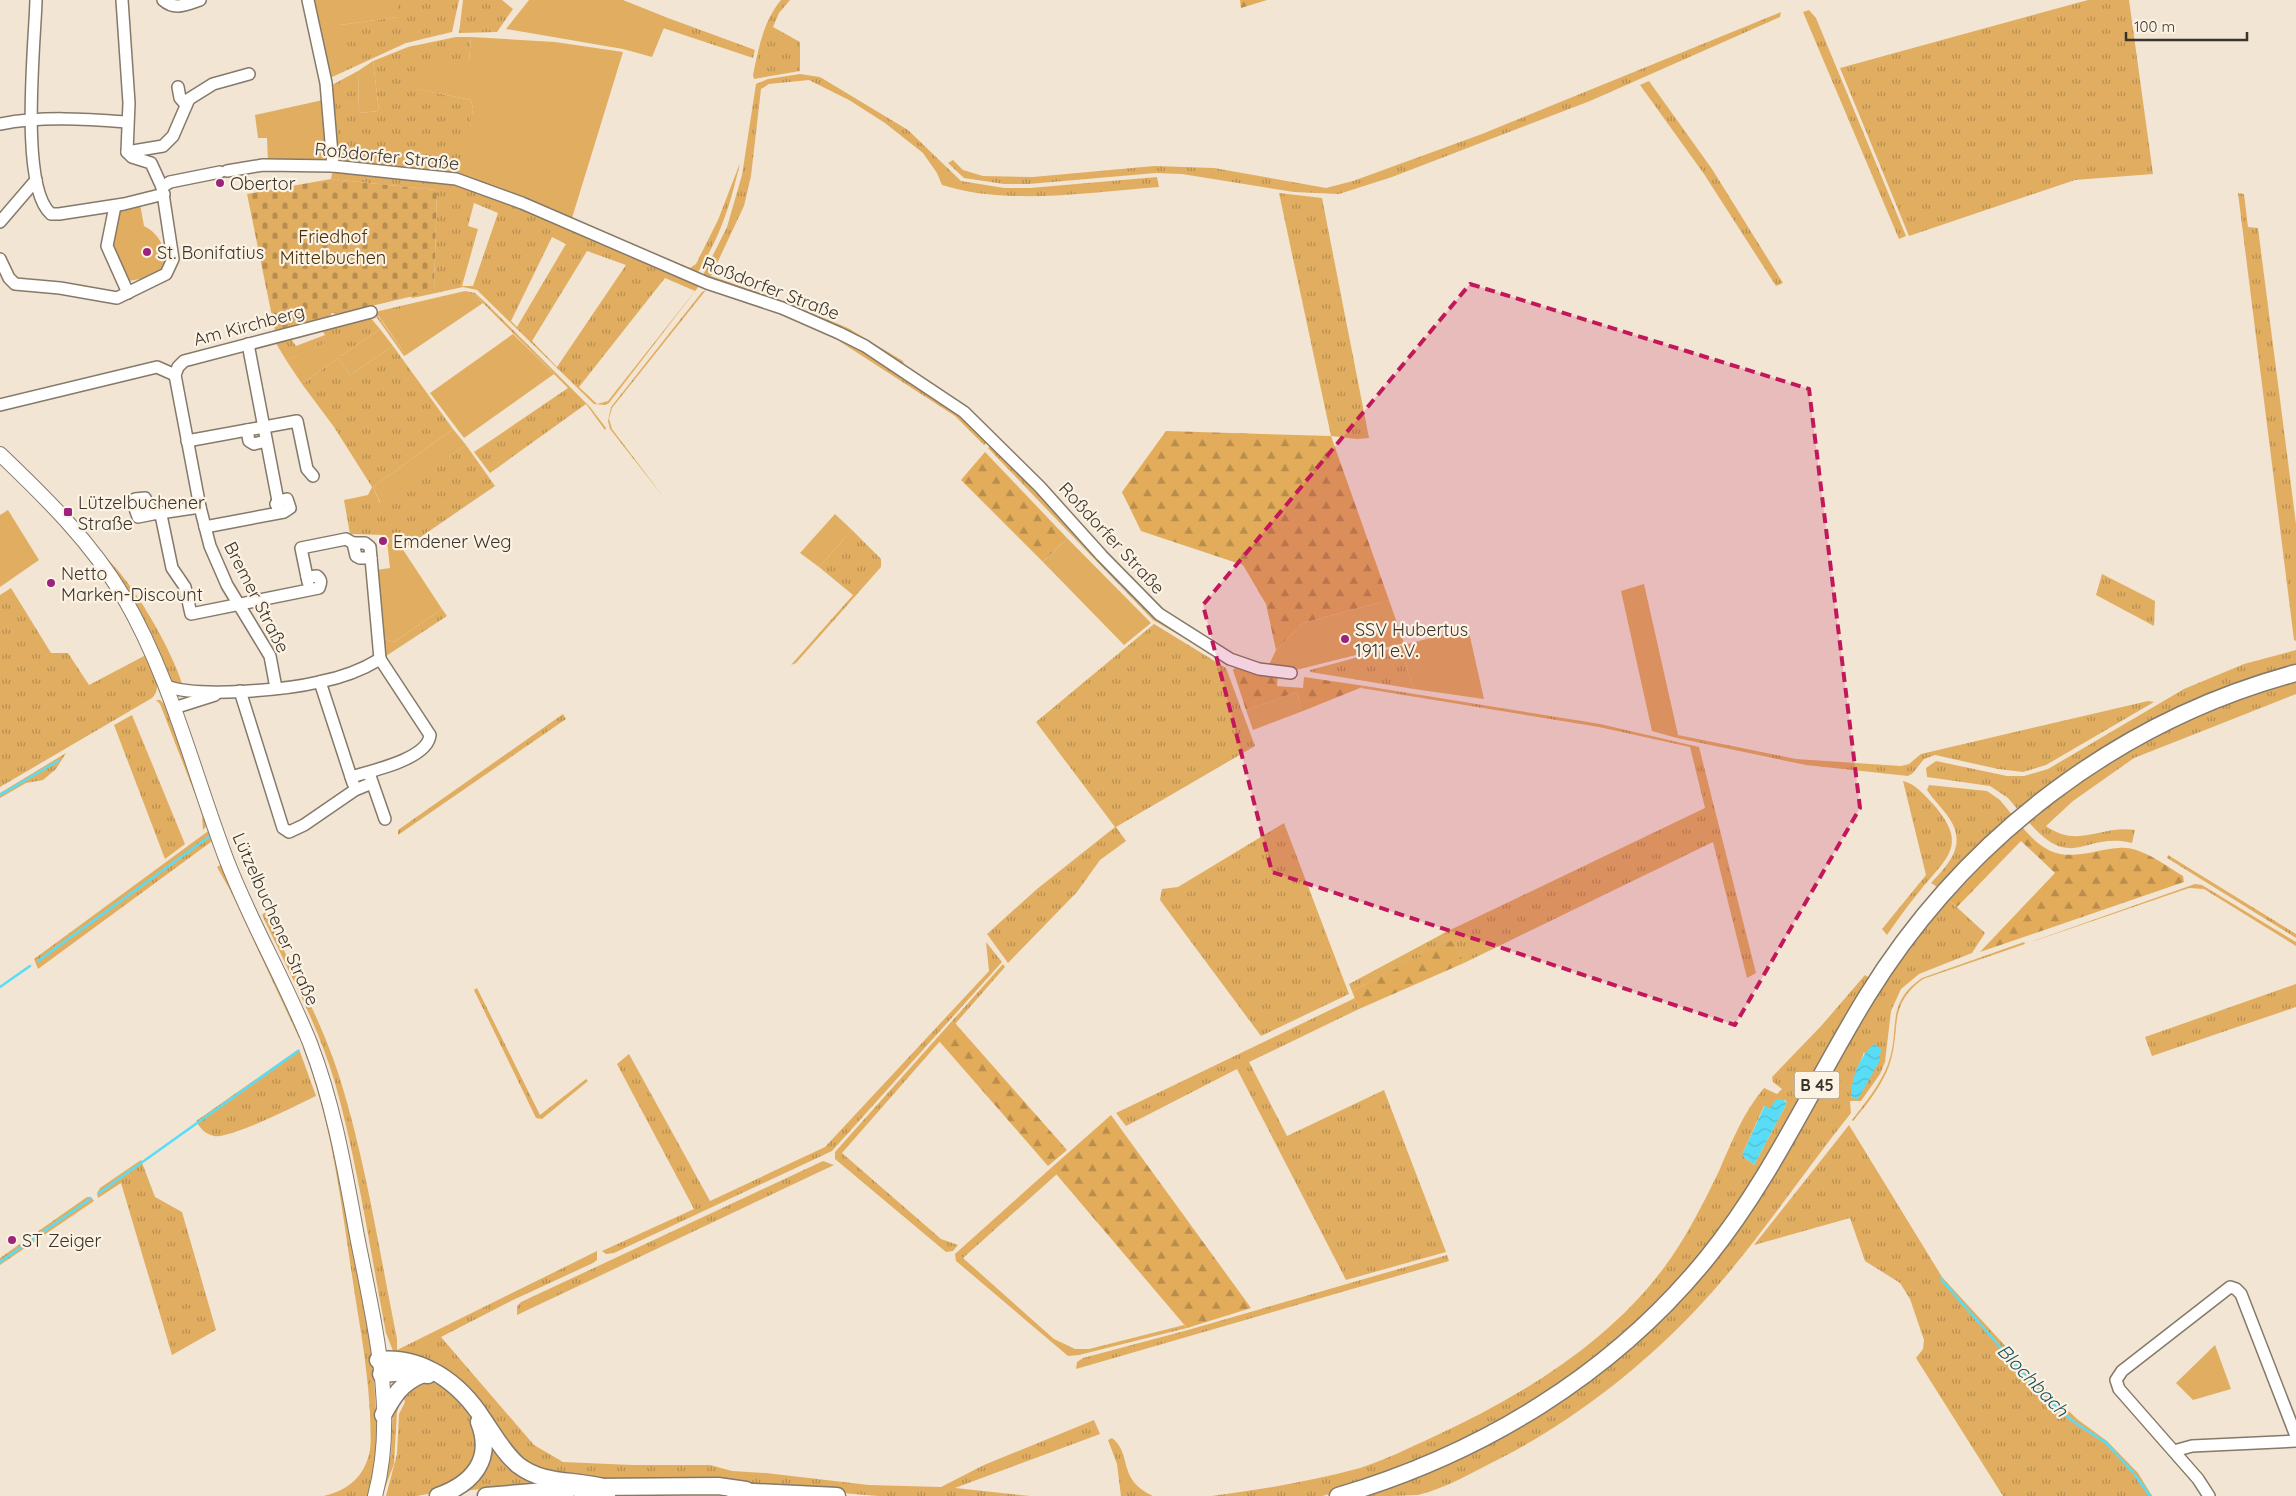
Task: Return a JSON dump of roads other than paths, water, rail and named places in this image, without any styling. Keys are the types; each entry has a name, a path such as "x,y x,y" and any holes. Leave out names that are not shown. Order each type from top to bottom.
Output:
{"highway":[{"name":"B 45","path":"1338,1496 1419,1469 1482,1440 1534,1410 1614,1352 1670,1300 1730,1228 1773,1164 1854,1018 1893,957 1944,892 1990,844 2071,778 2123,745 2210,702 2296,673"},
{"path":"379,1367 397,1360 418,1364 436,1371 473,1406 502,1448 524,1468 554,1481 603,1486"},
{"path":"379,1367 447,1380"},
{"path":"383,1415 398,1390 408,1381 421,1375"},
{"path":"438,1496 457,1488 469,1480 482,1459 484,1438 473,1406"},
{"path":"486,1496 603,1486 718,1486 746,1490 837,1496"},
{"path":"582,1496 746,1490"}],"main road":[{"name":"Lützelbuchener Straße","path":"0,454 60,514 99,560 133,614 166,686 238,890 292,1003 320,1071 344,1171 365,1276 379,1367 383,1415 381,1468 375,1496"}],"street":[{"path":"0,222 36,180 31,139 36,0"},
{"path":"0,259 9,278 20,286 60,288 112,298 128,293 166,274 171,268 173,259 163,190 152,162 132,157 127,152 128,84 122,0"},
{"path":"163,0 170,5 176,6 200,0"},
{"path":"308,0 326,83 333,166"},
{"path":"127,152 163,146 173,136 189,99 213,84 248,74"},
{"path":"178,87 180,98 186,105"},
{"path":"0,124 32,120 92,119 127,122"},
{"name":"Roßdorfer Straße","path":"36,180 45,207 51,214 115,206 163,190 170,182 263,165 333,166 456,179 522,203 707,283 782,308 865,346 964,412 1040,487 1102,556 1160,614 1230,659 1260,668 1291,673"},
{"path":"115,206 107,246 128,293"},
{"name":"Am Kirchberg","path":"175,375 178,367 184,361 371,312"},
{"path":"205,526 279,506 248,344"},
{"path":"0,405 158,367 175,375"},
{"name":"Bremer Straße","path":"175,375 200,507 217,566 270,656 276,688"},
{"path":"187,441 296,421 307,469 313,476"},
{"path":"247,430 249,441 254,444 266,441"},
{"path":"200,507 157,514 172,568 185,586 191,614 309,591 301,548 346,539 353,543 356,556 371,558 380,659 430,735 430,739 428,745 407,760 370,778 296,830 289,832 283,828 235,691"},
{"path":"166,686 178,691 235,691 276,688 320,682 361,669 380,659"},
{"path":"320,682 355,790"},
{"path":"174,708 235,691"},
{"path":"351,777 370,778"},
{"path":"370,778 385,819"},
{"path":"2208,1496 2198,1479 2174,1450 2119,1389 2116,1380 2122,1371 2230,1287 2236,1289 2241,1294 2296,1436"},
{"path":"2174,1450 2192,1446 2296,1441"}],"water":[{"path":"1874,1044 1881,1049 1879,1062 1858,1099 1851,1098 1852,1083 1857,1068 1864,1055"},
{"path":"1782,1099 1787,1103 1754,1165 1742,1155 1765,1105 1769,1109 1776,1100"}],"waterway":[{"path":"0,795 58,761"},
{"path":"38,961 210,836"},
{"path":"0,987 30,966"},
{"path":"99,1193 298,1051"},
{"path":"0,1262 90,1199"},
{"name":"Blochbach","path":"1941,1279 2043,1396 2074,1422 2105,1442 2133,1472"},
{"name":"Blochbach","path":"2135,1475 2150,1496"}],"place":[{"name":"Obertor","path":"220,183"},
{"name":"St. Bonifatius","path":"147,252"},
{"name":"Lützelbuchener Straße","path":"68,512"},
{"name":"Emdener Weg","path":"383,541"},
{"name":"Netto Marken-Discount","path":"51,583"},
{"name":"SSV Hubertus 1911 e.V.","path":"1345,639"},
{"name":"ST Zeiger","path":"12,1240"}],"park label":[{"name":"Friedhof Mittelbuchen","path":"333,246"}]}
